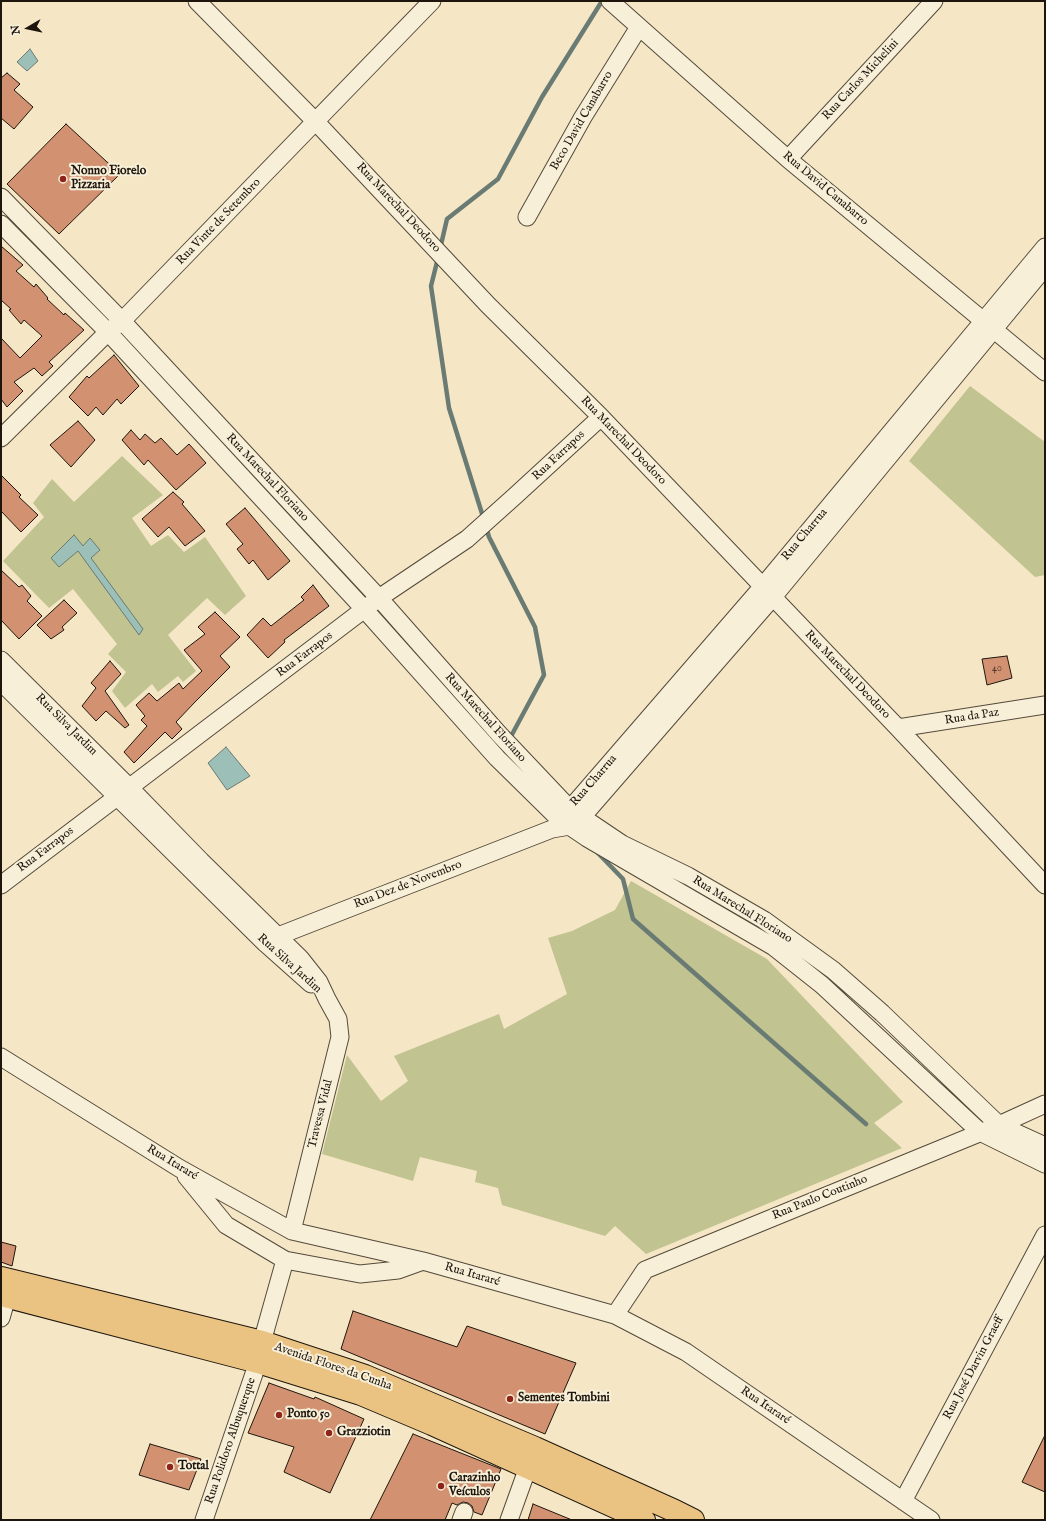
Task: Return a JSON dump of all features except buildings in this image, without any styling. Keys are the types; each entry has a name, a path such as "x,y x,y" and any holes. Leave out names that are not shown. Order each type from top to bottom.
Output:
{"main road":[{"name":"Avenida Flores da Cunha","path":"3,1290 260,1352 360,1394 532,1458 680,1517"},
{"name":"Avenida Flores da Cunha","path":"532,1458 644,1520"}],"street":[{"name":"Rua Marechal Deodoro","path":"197,1 316,122 488,305 601,417 898,728 1045,885"},
{"name":"Rua Vinte de Setembro","path":"1,438 108,332 122,321 432,1"},
{"name":"Rua David Canabarro","path":"610,1 788,159 1045,372"},
{"name":"Rua Carlos Michelini","path":"788,159 934,1"},
{"name":"Beco David Canabarro","path":"527,217 583,117 638,27"},
{"name":"Rua Marechal Floriano","path":"2,201 122,321 379,598 499,734 566,820 622,844 688,876 764,920 833,970 882,1013 999,1125 1045,1146"},
{"name":"Rua Marechal Floriano","path":"1,224 108,332 365,610 497,758 523,785 593,842 774,948 822,985 980,1132 1045,1164"},
{"name":"Rua Charrua","path":"566,820 647,731 768,592 989,325 1045,247"},
{"name":"Rua Charrua","path":"989,325 1045,267"},
{"name":"Rua Farrapos","path":"1,885 379,598 466,539 601,417"},
{"path":"235,469 248,456"},
{"path":"295,534 308,522"},
{"name":"Rua Silva Jardim","path":"5,671 123,792 271,939 328,999"},
{"name":"Rua da Paz","path":"898,728 1045,705"},
{"name":"Rua Dez de Novembro","path":"271,939 566,820"},
{"path":"822,985 833,970"},
{"name":"Travessa Vidal","path":"292,1231 340,1037 338,1019 328,999"},
{"name":"Rua Itararé","path":"1,1057 179,1168 292,1231 423,1261 615,1316 686,1352 931,1520"},
{"name":"Rua Paulo Coutinho","path":"615,1316 645,1270 999,1125 1045,1104"},
{"path":"179,1168 226,1225 285,1260 360,1274 398,1270 423,1261"},
{"name":"Rua José Darvin Graeff","path":"903,1501 1045,1235"},
{"path":"260,1352 285,1260"},
{"path":"1,1318 3,1290"},
{"name":"Rua Polidoro Albuquerque","path":"204,1520 260,1352"},
{"path":"509,1520 532,1458"}],"green space":[{"path":"970,386 1045,442 1045,575 1035,577 909,461"},
{"path":"122,456 163,495 132,518 151,546 168,535 184,552 205,537 246,596 225,615 207,598 168,635 196,671 183,682 178,676 158,692 152,684 125,708 112,691 126,672 108,654 117,644 73,589 49,608 3,561 44,517 33,503 52,479 74,502"},
{"path":"631,881 767,959 903,1102 874,1123 902,1148 646,1254 615,1226 605,1236 502,1205 498,1188 475,1182 477,1171 420,1157 413,1181 322,1154 347,1055 381,1101 408,1081 394,1056 499,1014 504,1029 567,994 548,938 572,931 615,910"}],"water":[{"path":"30,49 38,61 27,71 17,62"},
{"path":"74,535 83,546 90,538 100,550 91,558 143,629 139,635 78,551 59,567 51,558"},
{"path":"226,747 250,776 227,790 208,763"}],"waterway":[{"path":"440,249 447,219 498,179 542,97 602,1"},
{"path":"438,258 431,286 449,408 484,520"},
{"path":"486,527 489,537 535,627 544,675 509,740"},
{"path":"596,851 623,879 633,919 866,1124"}],"place":[{"name":"Nonno Fiorelo Pizzaria","path":"63,179"},
{"name":"Sementes Tombini","path":"510,1399"},
{"name":"Ponto 50","path":"279,1415"},
{"name":"Grazziotin","path":"329,1433"},
{"name":"Tottal","path":"170,1467"},
{"name":"Carazinho Veículos","path":"441,1486"}]}
